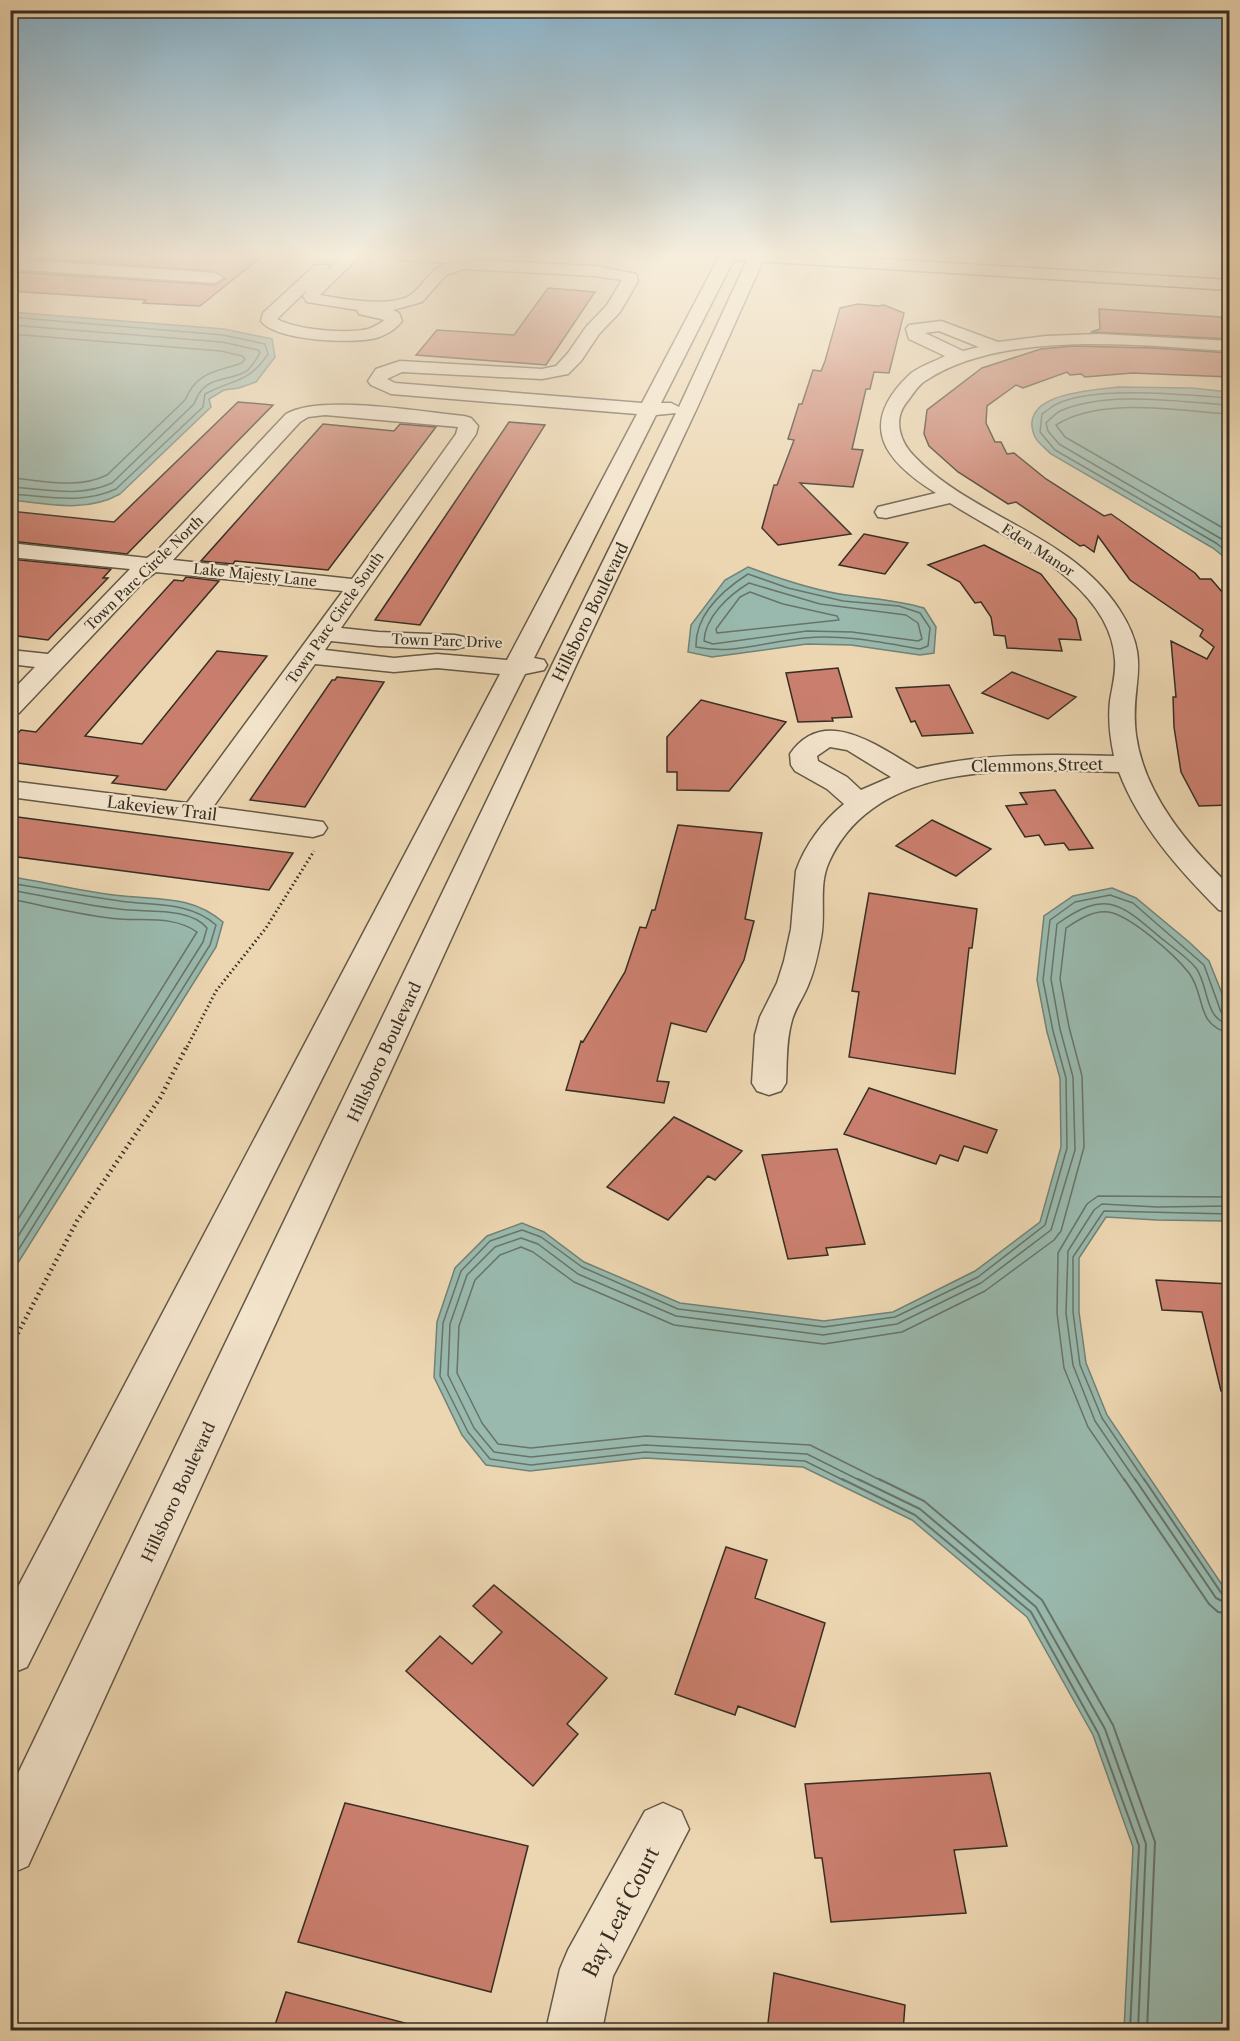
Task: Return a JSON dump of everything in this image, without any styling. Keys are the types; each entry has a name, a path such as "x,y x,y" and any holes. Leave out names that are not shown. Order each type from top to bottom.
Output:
{"street":[{"path":"579,350 562,370 552,373 412,365 389,369 378,377 377,381 391,388 402,389 688,408"},
{"path":"578,377 593,350"},
{"path":"10,1651 505,649 653,405 680,350"},
{"name":"Hillsboro Boulevard","path":"10,1848 566,661 714,350"},
{"path":"948,350 962,357"},
{"name":"Eden Manor","path":"985,350 931,369 911,381 898,395 891,411 889,430 896,449 914,467 951,496 1027,540 1071,570 1101,600 1118,626 1128,651 1129,673 1123,733 1128,764 1145,798 1171,836 1203,878 1230,903"},
{"path":"552,373 572,386 575,392 653,405"},
{"name":"Town Parc Circle South","path":"195,812 309,656 466,434 468,426 464,422 325,409 303,412"},
{"name":"Town Parc Circle North","path":"10,708 137,575 166,555 293,418 303,412"},
{"path":"886,512 951,496"},
{"name":"Lake Majesty Lane","path":"10,550 357,586"},
{"name":"Town Parc Drive","path":"325,633 505,649"},
{"path":"363,662 378,639"},
{"path":"309,656 394,665 437,661 505,649 566,661"},
{"path":"10,657 55,662"},
{"path":"860,803 837,783 805,765 803,754 810,745 825,738 855,742 888,766 910,777"},
{"name":"Clemmons Street","path":"769,1083 773,1027 795,981 806,933 808,892 813,862 834,827 860,803 910,777 962,767 1012,762 1128,764"},
{"name":"Lakeview Trail","path":"10,789 313,828"},
{"name":"Bay Leaf Court","path":"574,2031 587,1969 663,1829"}],"path":[{"path":"10,1348 71,1231 160,1098 216,991 266,927 326,832 313,828"}],"water":[{"path":"10,350 274,350 275,357 256,382 224,390 209,399 211,407 120,494 94,504 67,506 11,500"},
{"path":"1118,387 1192,388 1229,392 1229,561 1213,548 1051,454 1036,439 1032,422 1036,411 1046,403 1076,393"},
{"path":"748,567 821,590 895,601 924,608 936,627 934,653 920,655 851,645 807,644 712,657 688,652 691,625 725,580"},
{"path":"11,877 110,895 188,903 223,922 216,947 11,1274"},
{"path":"1112,888 1136,898 1209,961 1230,1019 1229,1218 1226,1221 1106,1217 1079,1258 1079,1312 1086,1363 1107,1415 1229,1595 1229,2030 1124,2030 1133,1847 1093,1735 1027,1617 912,1520 803,1467 645,1458 530,1471 486,1465 462,1435 434,1377 437,1322 455,1268 487,1236 522,1223 544,1232 584,1262 680,1303 824,1321 893,1312 975,1271 1040,1222 1061,1147 1060,1078 1047,1032 1037,980 1044,916 1073,896"}],"building":[{"path":"420,350 556,350 546,365 416,355"},
{"path":"828,350 895,350 889,373 874,372 870,389 866,389 852,449 863,450 853,487 800,483 851,534 778,545 762,528 774,485 777,485 794,440 788,439 799,404 802,404 813,370 821,371"},
{"path":"1037,350 1189,350 1230,353 1230,377 1132,373 1085,377 1081,374 1070,375 1067,372 1023,388 1016,385 987,406 986,423 995,442 1001,442 1007,454 1014,453 1046,479 1104,516 1111,514 1195,573 1200,579 1211,579 1230,601 1230,805 1199,806 1181,772 1174,727 1173,697 1176,697 1171,641 1207,659 1214,647 1200,636 1203,630 1130,580 1098,536 1094,552 1084,545 1080,546 1016,502 1008,504 958,472 929,446 924,434 927,410 982,368"},
{"path":"238,402 273,405 127,554 10,541 10,511 114,522"},
{"path":"509,422 545,425 420,625 375,620"},
{"path":"323,424 394,431 400,424 436,427 328,570 235,561 233,564 201,561"},
{"path":"864,534 908,543 885,574 839,565"},
{"path":"984,545 1041,574 1076,619 1081,640 1059,639 1062,651 1007,648 1005,636 994,635 991,617 981,602 975,603 960,582 928,565"},
{"path":"10,559 111,569 103,578 108,578 48,640 10,635"},
{"path":"186,577 219,581 85,736 142,744 217,651 267,656 166,790 112,783 118,776 10,762 10,741 21,730 36,732 174,580 183,581"},
{"path":"838,668 852,717 832,718 833,721 798,722 786,673"},
{"path":"1012,672 1076,697 1048,719 982,693"},
{"path":"337,677 384,682 305,807 250,800 332,680"},
{"path":"949,685 973,733 922,736 915,721 911,722 896,688"},
{"path":"701,700 786,722 729,791 677,790 677,772 667,772 667,737"},
{"path":"1055,790 1093,848 1069,850 1064,843 1045,845 1039,835 1025,837 1006,806 1027,804 1020,793"},
{"path":"10,816 293,853 269,890 10,856"},
{"path":"932,820 991,849 956,876 896,846"},
{"path":"678,825 762,833 745,919 754,921 744,960 706,1032 671,1023 657,1081 669,1082 664,1103 566,1090 581,1041 583,1042 625,972 640,927 646,928 652,910 655,910"},
{"path":"869,893 977,909 972,948 969,948 955,1074 849,1057 859,992 852,991"},
{"path":"869,1088 997,1130 987,1153 964,1146 958,1161 940,1155 936,1164 844,1134"},
{"path":"674,1117 742,1151 715,1180 708,1176 668,1220 607,1187"},
{"path":"837,1149 865,1244 826,1248 828,1255 788,1259 762,1155"},
{"path":"1156,1280 1230,1284 1230,1390 1221,1391 1202,1312 1162,1310"},
{"path":"726,1547 767,1560 755,1598 825,1623 795,1727 738,1706 735,1715 675,1694"},
{"path":"494,1585 607,1678 567,1724 578,1734 533,1786 406,1671 440,1636 472,1664 502,1632 473,1606"},
{"path":"990,1773 1007,1846 954,1850 966,1913 831,1922 822,1858 815,1858 805,1784"},
{"path":"345,1803 528,1846 491,1992 298,1942"},
{"path":"774,1973 905,2005 903,2031 767,2031"},
{"path":"286,1992 405,2023 404,2031 273,2031"}]}
